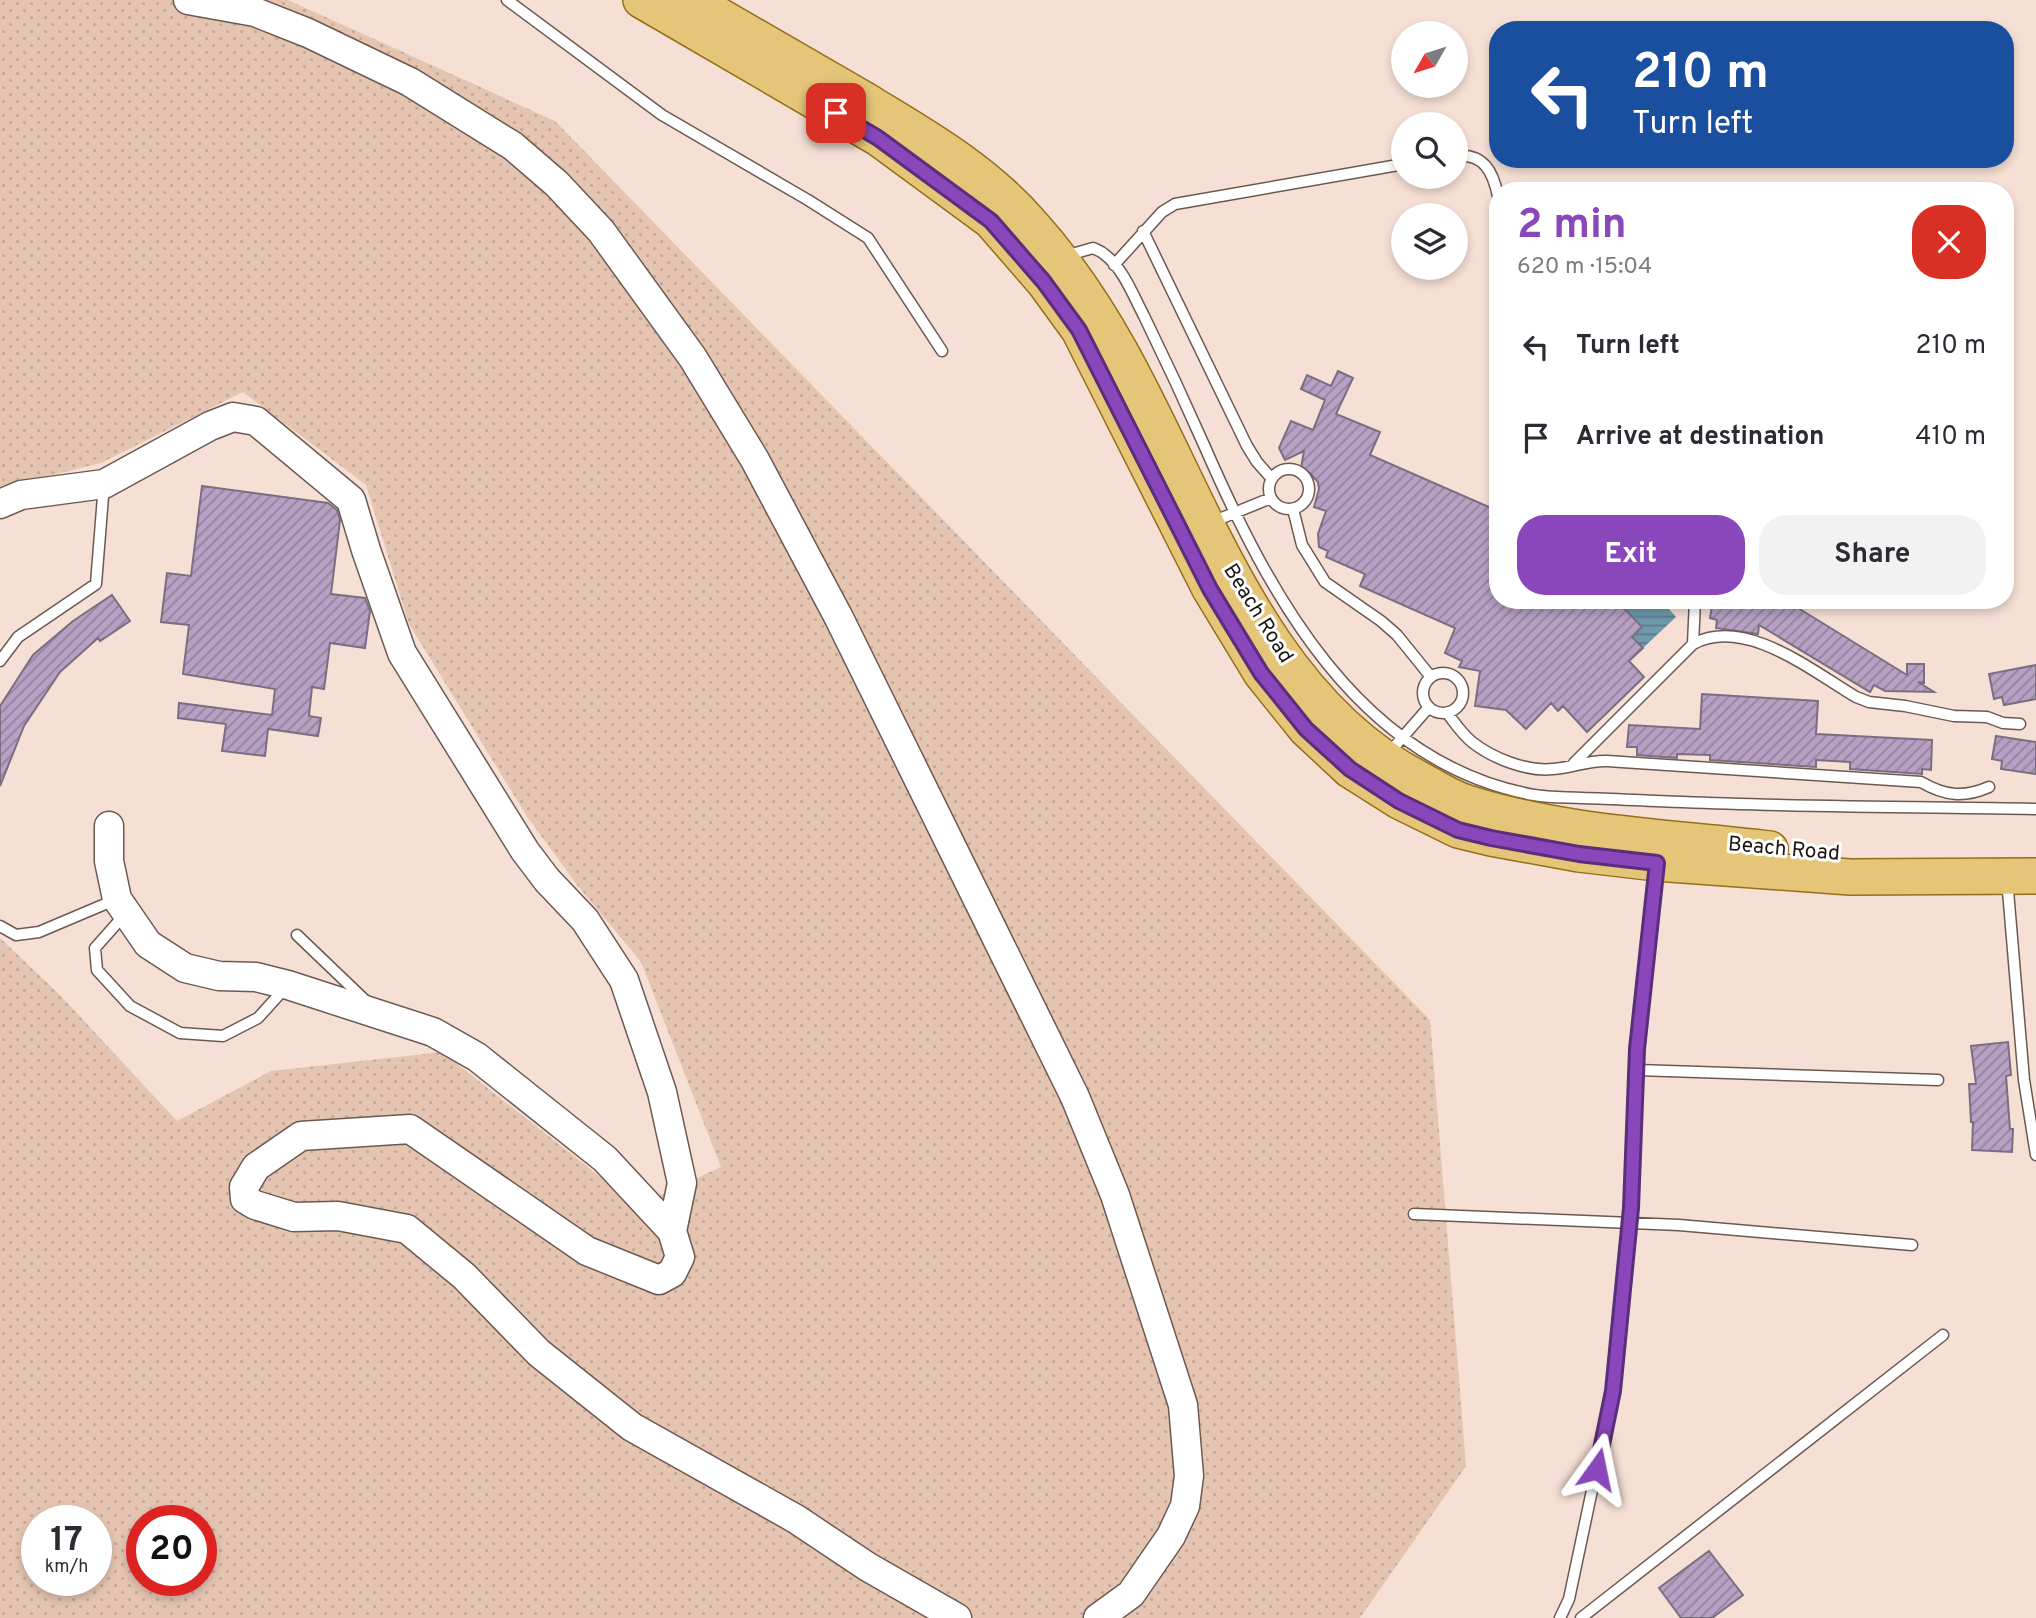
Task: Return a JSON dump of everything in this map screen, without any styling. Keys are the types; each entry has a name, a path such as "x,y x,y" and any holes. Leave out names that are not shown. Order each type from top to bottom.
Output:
{"main road":[{"path":"641,0 878,138 991,221 1044,282 1079,330 1165,472 1210,589 1261,673 1306,729 1350,769 1399,801 1458,830 1491,838 1566,852 1657,863 1850,877 2021,876"},
{"name":"Beach Road","path":"692,0 927,137 1010,200 1059,258 1120,350 1165,472 1220,518 1258,616 1320,702 1353,735 1393,747 1395,766 1463,802 1594,829 1798,853 1978,856 2036,854"}],"street":[{"path":"188,0 255,12 308,33 410,82 513,146 556,184 601,232 693,358 755,460 839,618 1075,1097 1115,1195 1183,1405 1189,1476 1185,1506 1171,1536 1130,1594 1098,1618"},
{"path":"0,503 22,495 104,484 210,426 233,417 256,421 351,500 402,653 525,851 547,880 585,920 624,980 662,1092 682,1183 673,1231 680,1257 672,1273 659,1280 587,1251 410,1129 301,1136 256,1167 244,1187 245,1199 255,1205 294,1217 338,1216 407,1229 464,1276 539,1353 632,1427 796,1519 868,1567 957,1618"},
{"path":"109,826 109,861 121,906 148,944 185,968 219,976 256,976 433,1032 477,1057 605,1159 673,1231"}],"lane":[{"path":"507,0 662,115 868,238 942,351"},
{"path":"1468,157 1483,163 1494,182"},
{"path":"1114,265 1162,212 1175,204 1191,199 1391,166"},
{"path":"1143,232 1247,446 1272,479"},
{"path":"1059,258 1093,248 1104,254 1128,285 1173,374 1220,518 1271,498"},
{"path":"1289,469 1301,473 1306,478 1308,497 1304,503 1293,509 1280,507 1269,492 1272,479 1289,469"},
{"path":"0,661 18,637 96,584 104,484"},
{"path":"1293,509 1302,545 1325,582 1397,635 1431,677"},
{"path":"1693,644 1695,609"},
{"path":"1572,765 1693,644 1704,638 1729,636 1763,644 1868,702 1954,716 1987,717 2003,723 2020,724"},
{"path":"1447,713 1458,706 1463,694 1460,682 1450,674 1443,673 1426,682 1423,695 1429,707 1434,711 1447,713 1472,742 1500,758 1536,768 1553,769 1590,760 1921,782 1935,790 1956,794 1977,792 1989,787"},
{"path":"1429,707 1393,747 1438,760 1475,779 1536,796 1732,804 2036,809"},
{"path":"1560,1618 1569,1599 1613,1391 1631,1208 1637,1070 1657,863"},
{"path":"2021,876 2024,1080 2036,1155"},
{"path":"0,926 16,936 39,932 121,906"},
{"path":"121,906 95,948 97,970 130,1006 180,1032 223,1036 258,1018 288,985"},
{"path":"297,935 381,1014"},
{"path":"1637,1070 1938,1080"},
{"path":"1414,1214 1679,1225 1912,1245"},
{"path":"1581,1618 1943,1335"}],"shaded area":[{"path":"0,0 288,0 555,121 1430,1020 1466,1466 1360,1618 0,1618 0,938 60,995 177,1121 271,1071 442,1052 637,1206 721,1167 641,962 578,886 528,818 409,624 366,485 243,392 101,463 0,488"}],"water":[{"path":"1625,609 1669,609 1676,617 1643,648 1632,637 1642,627"}],"building":[{"path":"1338,371 1353,378 1336,414 1380,432 1370,455 1489,507 1489,609 1625,609 1642,627 1632,637 1643,648 1629,661 1644,677 1587,732 1563,706 1558,711 1551,703 1526,729 1506,710 1475,706 1480,671 1459,667 1462,661 1445,653 1455,628 1360,586 1365,574 1326,557 1328,551 1319,547 1318,534 1326,511 1314,507 1318,482 1301,468 1304,451 1285,460 1279,448 1291,421 1313,430 1325,400 1301,389 1307,375 1331,386"},
{"path":"202,486 328,503 337,510 340,520 331,594 365,598 370,611 365,648 330,643 324,689 312,687 309,716 321,718 318,736 268,729 265,756 222,751 226,724 178,718 179,703 272,715 275,689 183,674 189,625 161,622 167,573 191,576"},
{"path":"112,595 130,621 100,641 98,638 60,672 24,726 0,786 0,706 33,655 73,621"},
{"path":"1712,609 1800,609 1907,675 1907,664 1924,664 1924,683 1918,682 1934,692 1885,691 1874,685 1870,692 1759,625 1758,634 1716,628 1717,620 1710,618"},
{"path":"2036,665 2036,699 2004,705 2002,697 1994,699 1989,674"},
{"path":"1702,694 1818,701 1816,734 1932,740 1931,770 1922,769 1922,774 1850,769 1850,762 1816,760 1816,767 1710,760 1710,755 1677,754 1677,758 1637,755 1637,747 1627,747 1629,725 1700,729"},
{"path":"1996,736 2036,742 2036,774 2001,769 2002,761 1992,759"},
{"path":"2008,1042 2011,1075 2006,1076 2010,1129 2013,1129 2012,1152 1972,1150 1973,1122 1969,1084 1976,1084 1971,1046"},
{"path":"1709,1551 1743,1595 1712,1618 1681,1618 1659,1588"}],"route":[{"path":"836,113 878,138 991,221 1044,282 1079,330 1210,589 1261,673 1306,729 1350,769 1399,801 1458,830 1579,854 1657,863 1637,1049 1631,1208 1613,1391 1597,1469"}]}
